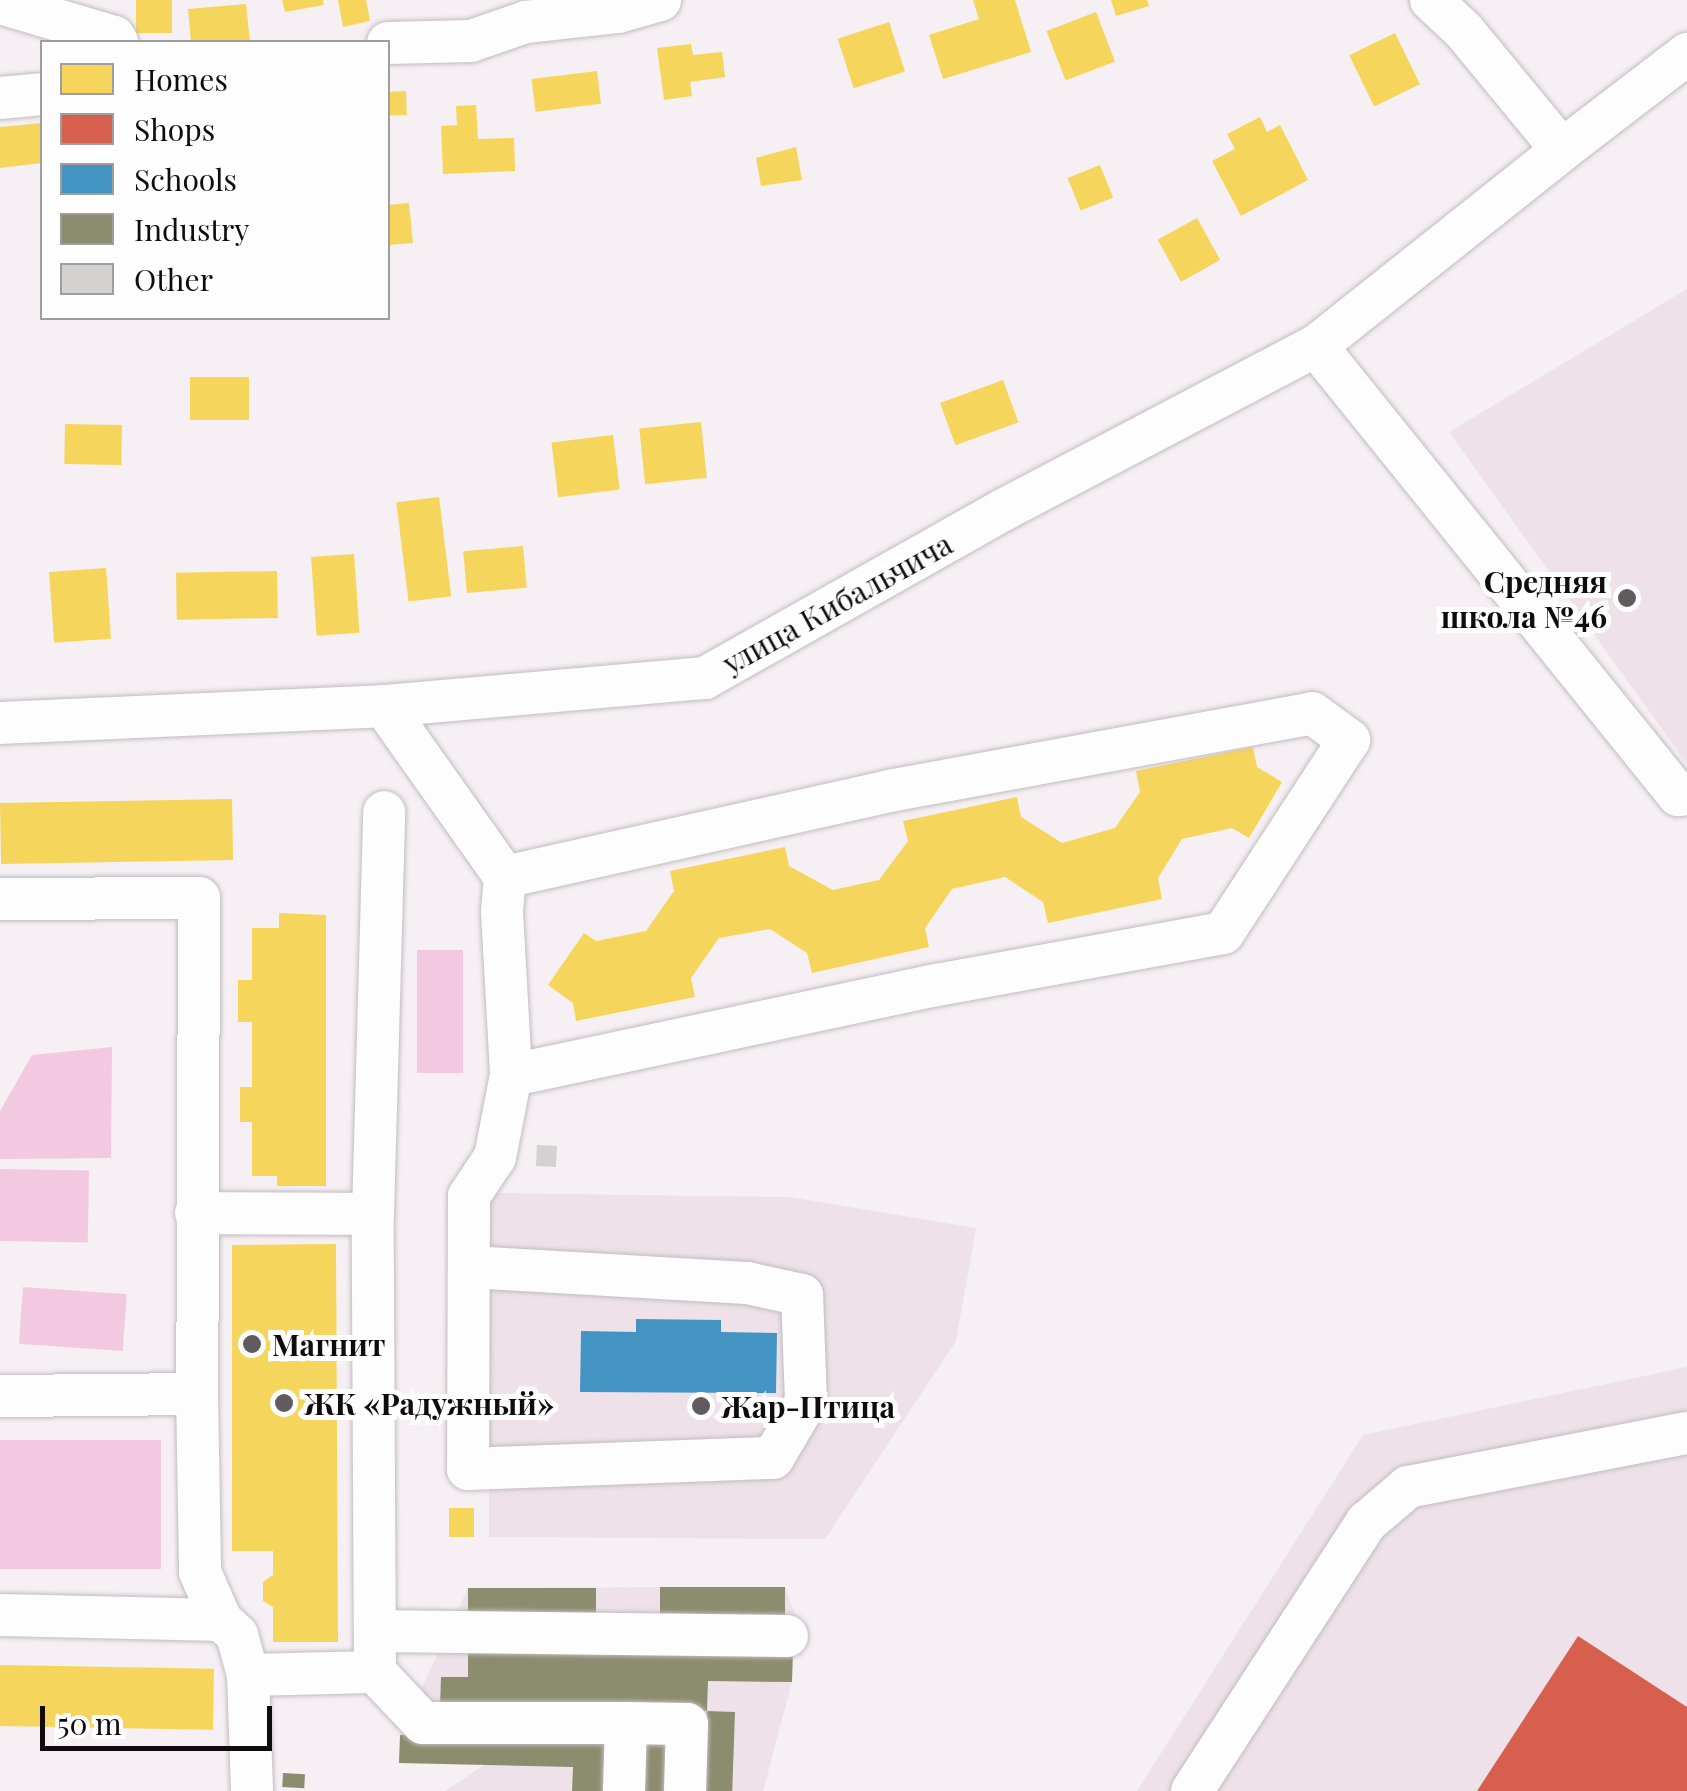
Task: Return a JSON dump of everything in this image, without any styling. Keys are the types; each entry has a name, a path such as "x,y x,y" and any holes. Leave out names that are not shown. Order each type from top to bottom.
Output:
{"street":[{"path":"390,43 470,41 526,22 618,12 660,0"},
{"path":"1431,0 1464,31 1562,150"},
{"path":"0,4 116,40"},
{"name":"улица Кибальчича","path":"0,723 384,706 705,678 1005,508 1316,346 1562,150 1683,75"},
{"path":"0,98 40,94"},
{"path":"1316,346 1684,799"},
{"path":"384,706 505,877 502,912 511,1075 495,1157 468,1196 468,1469 773,1458 806,1402 802,1296 747,1284 469,1267"},
{"path":"505,877 889,791 1312,713 1349,740 1223,932 936,985 511,1075"},
{"path":"384,812 373,1214 375,1652 424,1723 687,1724 685,1791"},
{"path":"0,899 199,898 196,1394 200,1572 221,1620 237,1636 248,1675 252,1791"},
{"path":"196,1213 373,1214"},
{"path":"0,1396 196,1394"},
{"path":"1192,1791 1367,1522 1408,1487 1687,1433"},
{"path":"0,1615 221,1620"},
{"path":"248,1675 375,1652 787,1636"},
{"path":"624,1791 626,1723"}],"shaded area":[{"name":"Средняя школа №46","path":"1687,289 1687,764 1449,432"},
{"path":"417,950 463,950 463,1073 417,1073"},
{"path":"112,1047 111,1158 0,1159 0,1111 32,1055"},
{"path":"0,1169 89,1171 88,1243 0,1241"},
{"name":"Жар-Птица","path":"488,1193 790,1197 976,1228 956,1341 825,1539 489,1537"},
{"path":"23,1287 127,1294 123,1351 19,1344"},
{"path":"1687,1367 1687,1791 1137,1791 1363,1435"},
{"path":"0,1440 161,1440 161,1569 0,1569"},
{"path":"785,1587 795,1615 792,1682 763,1791 445,1791 484,1765 399,1763 400,1735 468,1588"}],"building: Homes":[{"path":"136,0 172,0 172,33 136,33"},
{"path":"282,0 323,0 324,5 285,12"},
{"path":"338,0 366,0 370,21 343,27"},
{"path":"973,0 1015,0 1031,52 943,79 929,35 979,19"},
{"path":"1111,0 1147,0 1149,6 1116,16"},
{"path":"246,4 250,40 191,40 188,9"},
{"path":"1096,12 1115,61 1066,80 1047,31"},
{"path":"889,22 905,71 854,88 838,39"},
{"path":"1395,33 1420,84 1374,107 1349,55"},
{"path":"691,44 693,55 722,52 725,77 690,82 692,96 664,100 657,48"},
{"path":"597,71 601,104 536,112 531,79"},
{"path":"406,91 407,115 390,116 390,92"},
{"path":"476,105 478,139 514,138 515,171 443,174 441,126 457,125 456,106"},
{"path":"1260,117 1267,132 1280,125 1308,180 1241,216 1212,161 1235,149 1227,134"},
{"path":"40,123 40,163 0,168 0,127"},
{"path":"796,147 802,180 761,186 756,158"},
{"path":"1100,165 1113,197 1081,211 1068,178"},
{"path":"409,203 413,243 390,245 390,205"},
{"path":"1197,218 1220,260 1181,282 1158,240"},
{"path":"190,377 249,377 249,420 190,420"},
{"path":"1003,380 1018,422 955,445 940,403"},
{"path":"701,422 707,478 645,484 639,428"},
{"path":"65,424 122,425 121,465 64,464"},
{"path":"613,435 620,490 558,497 551,443"},
{"path":"439,497 451,596 409,601 396,502"},
{"path":"523,546 527,588 467,593 463,551"},
{"path":"354,554 360,633 317,636 311,557"},
{"path":"106,568 111,639 54,643 49,572"},
{"path":"277,571 278,618 177,620 176,573"},
{"path":"1253,747 1257,767 1282,782 1249,838 1232,828 1182,839 1158,878 1162,899 1048,923 1043,902 1005,877 952,889 925,928 929,947 812,973 807,953 770,929 719,938 691,978 695,997 576,1021 573,1003 548,985 584,933 596,941 646,931 674,891 670,871 785,847 789,866 833,890 879,880 908,841 903,821 1017,797 1021,817 1062,843 1115,828 1140,792 1136,771"},
{"path":"232,799 233,860 1,864 0,803"},
{"path":"279,913 326,915 326,1186 277,1186 277,1176 252,1176 252,1122 240,1122 240,1087 252,1087 252,1022 238,1022 238,980 252,980 252,928 279,928"},
{"name":"ЖК «Радужный»","path":"336,1244 338,1642 273,1642 273,1607 263,1601 263,1582 273,1575 273,1551 232,1551 232,1245"},
{"path":"449,1508 474,1508 474,1537 449,1537"},
{"path":"0,1665 214,1669 213,1730 0,1726"}],"building: Shops":[{"path":"1578,1636 1687,1707 1687,1791 1477,1791"}],"building: Schools":[{"path":"636,1319 721,1320 721,1332 777,1333 776,1393 580,1392 581,1331 636,1332"}],"building: Industry":[{"path":"660,1587 785,1587 785,1622 660,1622"},
{"path":"468,1588 596,1588 596,1618 468,1618"},
{"path":"468,1646 793,1650 792,1682 708,1681 707,1711 440,1707 441,1677 468,1677"},
{"path":"707,1711 735,1712 732,1791 704,1791"},
{"path":"400,1735 607,1740 606,1791 572,1791 573,1767 399,1763"},
{"path":"642,1740 671,1740 671,1791 642,1791"},
{"path":"283,1773 305,1774 304,1788 282,1787"}],"building: Other":[{"path":"537,1145 557,1146 556,1167 536,1166"}],"place":[{"name":"Средняя школа №46","path":"1627,598"},
{"name":"Магнит","path":"252,1344"},
{"name":"ЖК «Радужный»","path":"284,1403"},
{"name":"Жар-Птица","path":"701,1406"}]}
